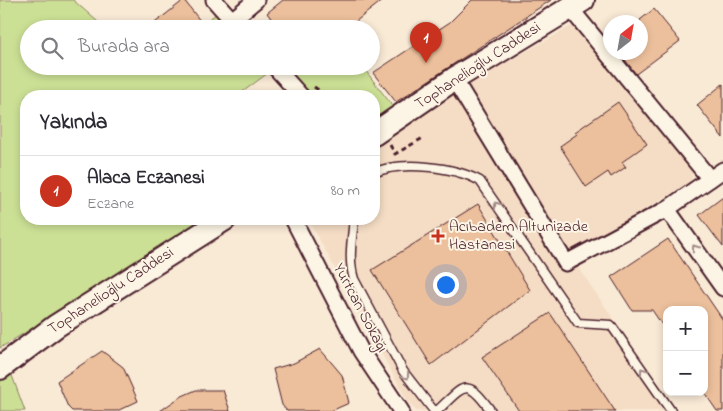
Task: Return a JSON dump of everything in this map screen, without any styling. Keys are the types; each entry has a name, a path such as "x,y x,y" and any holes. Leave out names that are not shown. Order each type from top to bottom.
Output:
{"main road":[{"name":"Tophanelioğlu Caddesi","path":"380,129 454,79 576,4"},
{"name":"Tophanelioğlu Caddesi","path":"0,368 56,326 216,225"}],"street":[{"path":"214,0 232,20"},
{"path":"239,20 256,0"},
{"path":"576,4 710,180"},
{"path":"285,75 304,90"},
{"path":"454,79 566,263 667,209 723,170"},
{"path":"667,209 723,288"},
{"name":"Yurtcan Sokağı","path":"296,225 361,351 401,411"}],"lane":[{"path":"380,171 391,166 403,165 466,173 480,182 578,323 611,325 671,411"},
{"path":"353,225 350,254 354,280 403,371 435,411 461,389 468,388 478,393 491,411"}],"path":[{"path":"380,132 395,154 423,138"}],"shaded area":[{"name":"Acıbadem Altunizade Hastanesi","path":"577,23 603,56 603,60 606,60 693,169 692,178 688,184 569,254 663,391 663,396 667,396 677,411 416,411 408,402 311,225 380,225 380,139 464,86"}],"green space":[{"path":"0,0 73,0 96,20 20,20 20,75 265,75 245,90 20,90 20,225 199,225 0,348"},
{"path":"220,11 228,20 208,20"},
{"path":"369,75 400,116 380,130 380,90 296,90 283,76"},
{"path":"7,362 25,411 0,411 0,368"}],"building":[{"path":"184,0 199,20 158,20"},
{"path":"283,0 383,0 357,20 272,20 267,13"},
{"path":"472,0 551,0 396,102 375,75 380,75 380,68 450,22"},
{"path":"654,9 680,41 636,74 625,60 648,60 648,15 646,15"},
{"path":"723,84 723,138 697,105"},
{"path":"618,102 647,144 622,162 626,167 611,177 608,172 586,187 560,146 577,134 575,132"},
{"path":"723,197 723,247 699,215"},
{"path":"478,204 530,290 431,365 372,270"},
{"path":"668,239 723,320 723,411 717,411 707,396 708,306 663,306 663,326 652,310 632,310 611,277"},
{"path":"550,313 615,411 519,411 482,357"},
{"path":"320,349 342,375 349,403 331,411 287,411 282,405 273,369 294,363"},
{"path":"102,351 123,367 138,401 117,411 72,411 68,407 57,381"},
{"path":"196,390 223,390 230,411 160,411 180,397"}],"place":[{"name":"Alaca Eczanesi","path":"426,63"},
{"name":"Acıbadem Altunizade Hastanesi","path":"438,236"}]}
